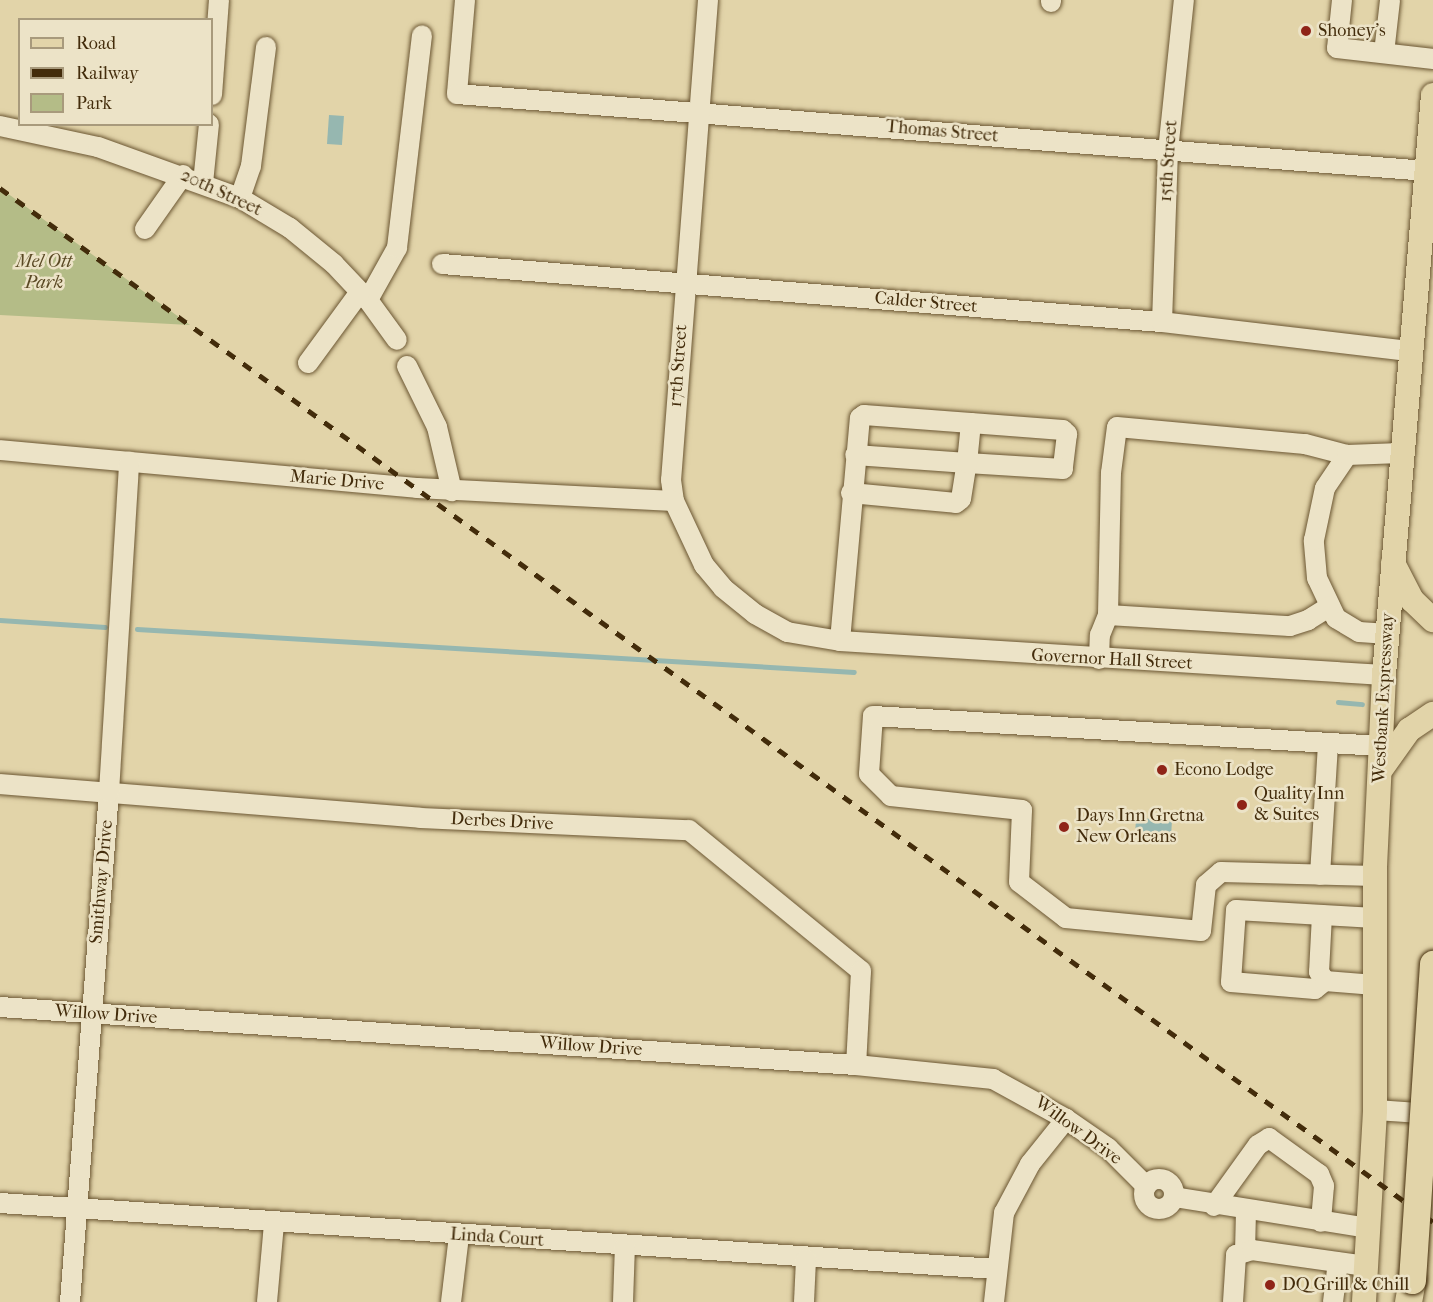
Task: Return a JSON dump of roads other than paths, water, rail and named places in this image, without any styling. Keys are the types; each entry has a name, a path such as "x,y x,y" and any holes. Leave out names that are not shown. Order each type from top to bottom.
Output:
{"highway":[{"path":"1411,1295 1433,964"}],"main road":[{"name":"Westbank Expressway","path":"1364,1302 1375,1110 1375,876 1384,675 1409,351 1433,95"},
{"path":"1393,562 1412,600 1433,620"},
{"path":"1380,772 1393,747 1409,730 1433,714"}],"street":[{"path":"213,81 219,0"},
{"name":"Thomas Street","path":"465,0 457,94 1426,171"},
{"name":"17th Street","path":"708,0 684,284 672,480 674,501 704,565 723,588 754,614 787,632 840,641"},
{"name":"15th Street","path":"1162,322 1168,151 1184,0"},
{"path":"1342,0 1337,48 1433,59"},
{"path":"1384,53 1390,0"},
{"path":"308,363 364,296 397,248 422,35"},
{"path":"240,198 251,166 266,47"},
{"name":"20th Street","path":"0,126 98,147 183,175 240,198 290,228 364,296 397,340"},
{"path":"203,183 209,126"},
{"path":"145,229 183,175"},
{"name":"Calder Street","path":"442,264 1162,322 1409,351"},
{"path":"407,366 437,427 452,490"},
{"path":"840,641 851,493 858,420 864,415 1063,430 1067,434 1063,469 1059,471 855,455"},
{"path":"851,493 956,503 961,499 971,423"},
{"path":"1099,659 1100,635 1108,615 1111,473 1117,427 1305,444 1347,455 1401,453"},
{"name":"Marie Drive","path":"0,450 452,490 674,501"},
{"path":"1347,455 1325,488 1314,540 1317,578 1336,618 1359,632 1388,634"},
{"name":"Smithway Drive","path":"70,1302 75,1210 109,792 129,462"},
{"path":"1108,615 1290,626 1308,620 1330,606"},
{"name":"Governor Hall Street","path":"840,641 1099,659 1384,675"},
{"path":"1375,876 1221,872 1206,885 1201,931 1066,918 1019,882 1022,810 891,796 869,774 873,716 1381,746"},
{"path":"1320,875 1328,743"},
{"name":"Derbes Drive","path":"0,784 420,818 689,830 861,971 856,1065"},
{"path":"1375,918 1236,910 1231,982 1315,989 1325,981 1375,985"},
{"path":"1322,915 1319,972 1325,981"},
{"name":"Willow Drive","path":"0,1007 856,1065 993,1079 1066,1119 1108,1148 1146,1186 1145,1200 1155,1209 1169,1206 1174,1197 1214,1206 1368,1228"},
{"path":"1375,1110 1433,1114"},
{"path":"994,1302 995,1269 1004,1213 1030,1164 1066,1119"},
{"path":"1214,1206 1258,1145 1269,1138 1319,1174 1324,1186 1321,1222"},
{"name":"Linda Court","path":"0,1203 459,1236 995,1269"},
{"path":"1245,1252 1246,1210"},
{"path":"267,1302 274,1223"},
{"path":"451,1302 459,1236"},
{"path":"623,1302 625,1246"},
{"path":"1233,1302 1236,1256 1252,1250 1366,1266"},
{"path":"804,1302 806,1259"},
{"path":"1334,1302 1338,1262"}],"water":[{"path":"329,115 344,116 342,145 327,144"},
{"path":"1136,818 1172,820 1171,837 1135,835"}],"waterway":[{"path":"0,620 105,627"},
{"path":"137,629 854,672"},
{"path":"1338,702 1362,704"}],"railway":[{"path":"0,188 1433,1222"}],"place":[{"name":"Shoney's","path":"1306,31"},
{"name":"Econo Lodge","path":"1162,770"},
{"name":"Quality Inn & Suites","path":"1242,805"},
{"name":"Days Inn Gretna New Orleans","path":"1064,827"},
{"name":"DQ Grill & Chill","path":"1270,1285"}],"park label":[{"name":"Mel Ott Park","path":"44,273"}]}
